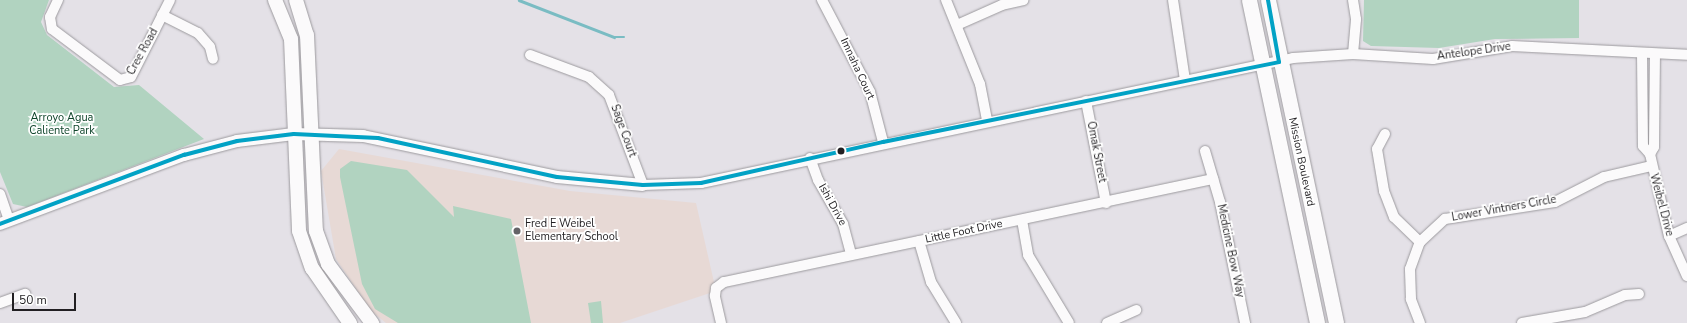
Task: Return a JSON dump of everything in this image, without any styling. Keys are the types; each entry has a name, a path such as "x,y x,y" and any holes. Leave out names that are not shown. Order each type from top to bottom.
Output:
{"main road":[{"path":"275,0 291,39 299,230 312,268 350,323"},
{"path":"296,0 307,35 309,134 316,231 328,264 372,323"},
{"name":"Mission Boulevard","path":"1249,0 1317,323"},
{"name":"Mission Boulevard","path":"1268,0 1279,62 1336,323"}],"street":[{"name":"Cree Road","path":"58,0 50,23 64,41 111,75 125,80 132,77 170,0"},
{"name":"Imnaha Court","path":"822,0 870,92 883,142"},
{"path":"946,0 980,84 987,120"},
{"path":"957,25 1002,4 1023,0"},
{"path":"1173,0 1185,80"},
{"path":"1353,0 1356,19 1353,54"},
{"path":"162,15 198,33 210,47 213,59"},
{"name":"Antelope Drive","path":"643,185 701,183 987,120 1279,62 1353,54 1433,59 1512,46 1687,55"},
{"name":"Weibel Drive","path":"1642,53 1643,146 1650,154"},
{"name":"Weibel Drive","path":"1655,54 1654,146 1650,154 1651,166 1669,236 1687,276"},
{"name":"Sage Court","path":"530,55 590,77 610,95 643,185"},
{"name":"Omak Street","path":"1086,101 1106,203"},
{"path":"0,194 5,222 184,155 237,141 294,134 362,136 557,177 643,185"},
{"path":"1384,134 1377,149 1384,191 1394,216 1420,242"},
{"name":"Medicine Bow Way","path":"1205,151 1213,179 1246,323"},
{"name":"Ishi Drive","path":"810,158 818,180 843,224 851,253"},
{"name":"Lower Vintners Circle","path":"1420,323 1411,299 1410,269 1420,242 1445,219 1555,202 1604,177 1651,166"},
{"name":"Little Foot Drive","path":"721,323 716,288 724,282 851,253 919,241 1106,203 1213,179"},
{"path":"1022,220 1028,255 1069,323"},
{"path":"1669,236 1687,228"},
{"path":"919,241 931,282 956,323"},
{"path":"0,303 25,294"},
{"path":"1522,323 1586,312 1625,295 1639,294"},
{"path":"1107,323 1136,310"}],"shaded area":[{"name":"Fred E Weibel Elementary School","path":"339,149 570,191 696,203 716,291 620,323 386,323 371,311 336,259 321,171"}],"green space":[{"name":"Arroyo Agua Caliente Park","path":"0,0 49,0 41,22 47,35 114,87 139,85 204,139 27,207 13,204 0,172"},
{"path":"1364,0 1579,0 1579,38 1495,39 1439,48 1371,46 1363,41"},
{"path":"351,161 407,170 454,217 453,206 511,219 531,323 398,323 375,309 362,284 340,177 340,169"},
{"path":"601,301 603,323 591,323 588,303"}],"waterway":[{"path":"519,0 614,37 624,37"}],"transit line":[{"path":"0,224 184,155 237,141 294,134 378,138 557,177 643,185 701,183 883,142 1279,62 1268,0"}],"place":[{"name":"Fred E Weibel Elementary School","path":"517,231"}]}
